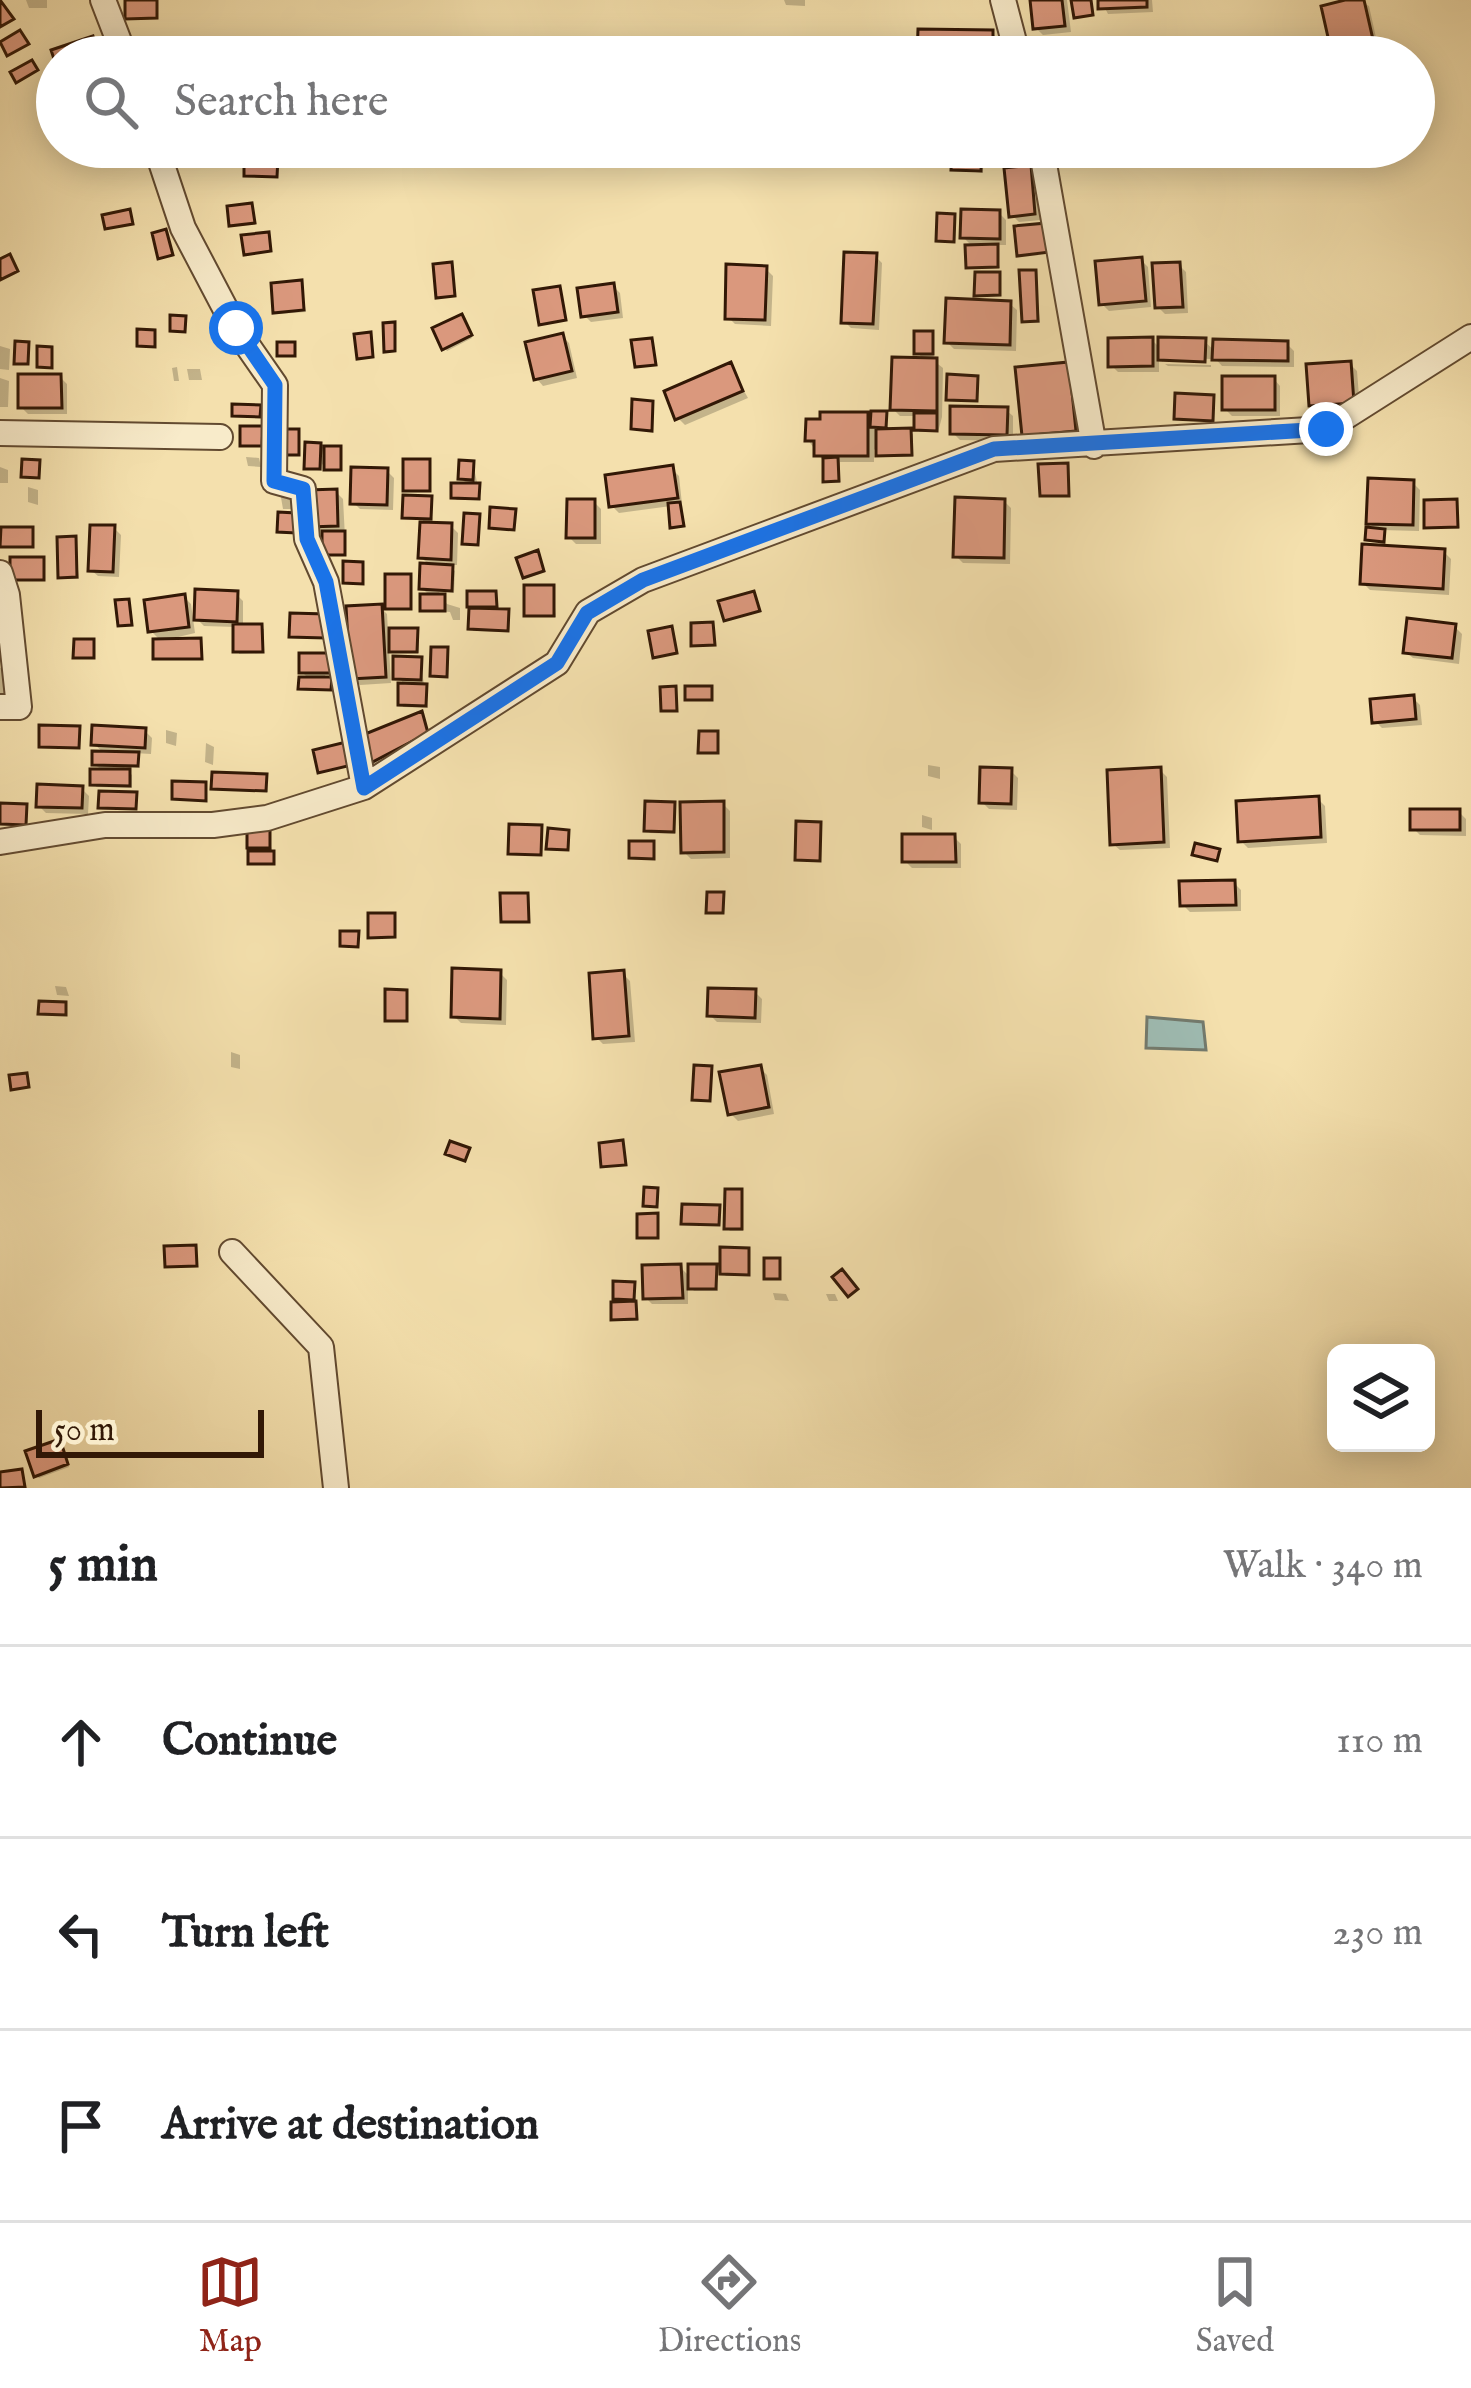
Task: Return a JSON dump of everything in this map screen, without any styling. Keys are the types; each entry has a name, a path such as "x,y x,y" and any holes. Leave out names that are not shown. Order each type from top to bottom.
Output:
{"street":[{"path":"103,0 117,36"},
{"path":"1003,0 1012,36"},
{"path":"163,168 183,228 236,328 275,385 274,481 303,489 307,539 326,582 364,788"},
{"path":"1045,168 1094,446"},
{"path":"0,842 105,825 213,825 266,818 364,788 557,663 587,613 643,580 994,449 1326,429 1471,337"},
{"path":"0,433 220,437"},
{"path":"0,573 19,707 0,706"},
{"path":"232,1252 322,1347 337,1488"}],"water":[{"path":"1147,1017 1203,1022 1206,1050 1146,1048"}],"building":[{"path":"0,0 14,19 0,27"},
{"path":"125,0 157,0 157,18 125,19"},
{"path":"1030,0 1062,0 1065,26 1033,29"},
{"path":"1071,0 1091,0 1093,15 1074,18"},
{"path":"1098,0 1147,0 1147,7 1098,9"},
{"path":"1364,0 1372,36 1328,36 1321,6"},
{"path":"918,29 993,30 993,36 918,36"},
{"path":"20,30 29,44 7,56 0,42"},
{"path":"32,60 36,67 16,83 10,72"},
{"path":"244,168 277,168 277,177 244,176"},
{"path":"1004,168 1031,168 1035,214 1009,217"},
{"path":"252,203 255,223 229,226 227,206"},
{"path":"130,209 133,224 105,229 102,215"},
{"path":"961,209 1000,210 1000,239 960,238"},
{"path":"937,213 955,214 954,242 936,241"},
{"path":"1047,223 1050,252 1017,256 1014,226"},
{"path":"166,229 173,255 158,259 152,233"},
{"path":"269,232 271,251 244,255 241,235"},
{"path":"998,244 998,267 966,268 965,245"},
{"path":"844,252 877,253 873,324 841,323"},
{"path":"10,254 18,271 0,280 0,259"},
{"path":"1142,257 1146,301 1099,305 1095,261"},
{"path":"452,262 455,296 436,298 433,264"},
{"path":"1180,262 1183,307 1155,308 1152,263"},
{"path":"726,264 767,266 765,320 725,319"},
{"path":"1019,270 1036,270 1038,321 1022,322"},
{"path":"975,272 1000,272 1000,295 974,296"},
{"path":"302,280 304,310 273,313 271,283"},
{"path":"614,283 618,312 581,317 577,288"},
{"path":"560,286 566,320 539,325 533,290"},
{"path":"946,298 1011,301 1010,345 944,343"},
{"path":"462,314 472,335 442,350 432,328"},
{"path":"170,315 186,316 185,332 170,331"},
{"path":"395,322 395,351 384,352 383,323"},
{"path":"137,329 155,330 155,347 137,346"},
{"path":"914,331 933,331 933,354 914,354"},
{"path":"371,332 373,357 357,359 354,334"},
{"path":"563,333 572,371 534,380 525,342"},
{"path":"1153,337 1153,366 1108,367 1108,338"},
{"path":"1158,337 1206,338 1205,362 1158,360"},
{"path":"652,338 656,365 635,367 631,340"},
{"path":"1213,339 1288,341 1288,361 1212,360"},
{"path":"15,341 29,342 28,364 14,364"},
{"path":"277,342 295,342 295,356 277,356"},
{"path":"37,346 52,347 52,368 37,367"},
{"path":"892,357 937,358 937,411 890,410"},
{"path":"1351,361 1354,403 1309,406 1306,364"},
{"path":"731,362 743,391 675,420 664,391"},
{"path":"1069,362 1076,431 1022,436 1015,367"},
{"path":"18,374 61,374 62,408 18,408"},
{"path":"947,374 978,376 977,401 946,400"},
{"path":"1222,376 1275,376 1275,410 1222,410"},
{"path":"1175,393 1214,395 1213,421 1174,419"},
{"path":"632,399 653,401 652,431 631,429"},
{"path":"232,404 261,405 260,417 232,416"},
{"path":"950,406 1008,407 1007,435 950,434"},
{"path":"871,411 887,411 886,428 870,427"},
{"path":"820,412 868,412 868,456 814,456 814,441 805,441 806,419 820,419"},
{"path":"914,413 937,413 937,431 914,430"},
{"path":"240,426 263,426 262,446 240,446"},
{"path":"911,428 912,455 876,456 876,429"},
{"path":"281,429 299,429 299,455 282,455"},
{"path":"305,442 321,443 320,469 304,469"},
{"path":"324,446 341,446 341,470 324,470"},
{"path":"838,457 839,481 823,482 823,458"},
{"path":"22,459 40,460 39,478 21,477"},
{"path":"403,459 430,459 430,491 403,491"},
{"path":"459,460 474,461 473,480 458,479"},
{"path":"1068,463 1069,496 1040,496 1038,464"},
{"path":"673,465 678,498 609,507 605,475"},
{"path":"351,467 388,468 387,505 350,504"},
{"path":"1368,478 1414,480 1413,525 1366,524"},
{"path":"451,483 480,483 479,499 451,498"},
{"path":"337,489 338,526 308,527 308,490"},
{"path":"403,495 432,496 431,519 402,518"},
{"path":"955,497 1005,499 1004,558 953,557"},
{"path":"567,499 595,499 595,538 566,538"},
{"path":"1457,499 1458,527 1424,528 1424,500"},
{"path":"680,502 684,526 670,528 668,503"},
{"path":"490,507 516,509 514,530 489,528"},
{"path":"278,512 296,513 296,533 277,532"},
{"path":"464,513 480,514 478,545 462,544"},
{"path":"420,522 452,523 451,560 418,558"},
{"path":"90,525 115,525 113,572 88,571"},
{"path":"1,527 33,527 33,547 0,547"},
{"path":"1366,527 1385,529 1384,542 1365,540"},
{"path":"322,531 345,531 345,555 322,555"},
{"path":"76,536 77,577 58,578 57,537"},
{"path":"1362,544 1445,549 1443,589 1360,584"},
{"path":"538,550 544,571 523,578 516,558"},
{"path":"10,557 44,557 44,580 10,580"},
{"path":"343,561 363,562 363,584 343,583"},
{"path":"420,563 453,565 452,591 419,589"},
{"path":"385,574 411,574 411,609 385,609"},
{"path":"524,585 554,585 554,616 524,616"},
{"path":"195,589 238,591 237,622 194,620"},
{"path":"467,591 496,591 497,607 467,607"},
{"path":"754,591 760,611 724,621 718,601"},
{"path":"185,594 189,627 148,632 144,600"},
{"path":"420,594 445,594 445,611 420,611"},
{"path":"129,599 132,625 118,626 115,600"},
{"path":"382,604 386,677 350,679 346,606"},
{"path":"469,608 509,609 508,631 468,629"},
{"path":"290,613 326,614 325,638 289,637"},
{"path":"1407,618 1456,624 1452,658 1403,653"},
{"path":"713,622 715,645 691,646 691,623"},
{"path":"233,624 262,624 263,652 233,652"},
{"path":"672,626 677,653 653,658 648,631"},
{"path":"389,628 418,628 417,652 389,652"},
{"path":"201,638 202,659 153,659 153,639"},
{"path":"74,639 94,639 94,658 73,658"},
{"path":"431,647 448,647 447,677 430,676"},
{"path":"299,653 334,653 334,673 299,673"},
{"path":"393,656 422,657 421,680 393,679"},
{"path":"299,677 332,677 331,690 298,689"},
{"path":"398,683 427,684 426,706 398,705"},
{"path":"676,686 677,711 661,711 660,687"},
{"path":"685,686 712,686 712,700 685,700"},
{"path":"1414,695 1416,719 1372,723 1370,699"},
{"path":"422,711 428,733 365,766 365,734"},
{"path":"39,725 80,726 79,748 39,747"},
{"path":"92,725 146,728 145,748 91,745"},
{"path":"699,731 718,731 718,753 698,753"},
{"path":"346,742 352,765 318,773 313,750"},
{"path":"92,751 139,752 138,766 92,765"},
{"path":"980,767 1012,768 1011,804 979,803"},
{"path":"1161,767 1164,842 1110,845 1107,770"},
{"path":"90,769 130,769 130,786 90,785"},
{"path":"212,772 267,774 266,791 211,789"},
{"path":"172,781 206,782 206,801 172,799"},
{"path":"37,784 83,786 82,808 36,807"},
{"path":"99,791 137,792 136,809 98,808"},
{"path":"1319,796 1321,837 1238,842 1236,801"},
{"path":"645,801 675,802 674,832 644,831"},
{"path":"724,801 724,852 681,853 680,802"},
{"path":"0,803 27,804 26,825 0,824"},
{"path":"1410,809 1460,809 1460,830 1410,830"},
{"path":"796,821 821,822 820,861 795,860"},
{"path":"509,824 542,825 541,855 508,854"},
{"path":"548,828 569,830 568,850 546,849"},
{"path":"247,830 270,830 270,848 247,848"},
{"path":"902,834 955,834 956,862 902,862"},
{"path":"629,841 654,841 654,859 629,858"},
{"path":"1195,843 1220,849 1217,861 1192,855"},
{"path":"248,851 274,851 274,864 248,864"},
{"path":"1235,880 1236,905 1180,906 1179,881"},
{"path":"707,892 724,892 723,913 706,913"},
{"path":"500,893 528,893 529,922 501,922"},
{"path":"368,913 395,913 395,937 368,938"},
{"path":"340,931 359,931 358,947 340,946"},
{"path":"452,968 501,970 500,1019 451,1017"},
{"path":"624,970 629,1036 593,1039 589,973"},
{"path":"708,988 756,989 755,1018 707,1016"},
{"path":"385,989 407,990 407,1021 385,1021"},
{"path":"39,1001 66,1002 66,1015 38,1014"},
{"path":"694,1065 712,1066 710,1101 692,1100"},
{"path":"761,1065 769,1107 728,1115 719,1072"},
{"path":"27,1073 29,1087 11,1090 9,1075"},
{"path":"623,1140 626,1165 601,1167 599,1143"},
{"path":"450,1141 470,1148 465,1161 445,1154"},
{"path":"644,1187 658,1188 657,1207 643,1206"},
{"path":"725,1189 742,1189 742,1229 724,1229"},
{"path":"682,1204 720,1205 719,1225 681,1224"},
{"path":"658,1213 658,1238 637,1238 637,1214"},
{"path":"196,1245 197,1266 165,1267 164,1246"},
{"path":"720,1247 749,1248 749,1275 720,1274"},
{"path":"764,1258 780,1258 780,1279 764,1279"},
{"path":"681,1264 683,1298 643,1299 642,1265"},
{"path":"688,1264 717,1264 716,1289 688,1289"},
{"path":"842,1269 858,1289 848,1297 832,1277"},
{"path":"613,1281 635,1282 634,1300 613,1299"},
{"path":"636,1301 637,1319 611,1320 611,1302"},
{"path":"60,1439 68,1464 34,1477 25,1451"},
{"path":"22,1469 25,1487 0,1488 0,1472"}],"route":[{"path":"236,328 275,385 274,481 303,489 307,539 326,582 364,788 557,663 587,613 643,580 994,449 1326,429"}]}
